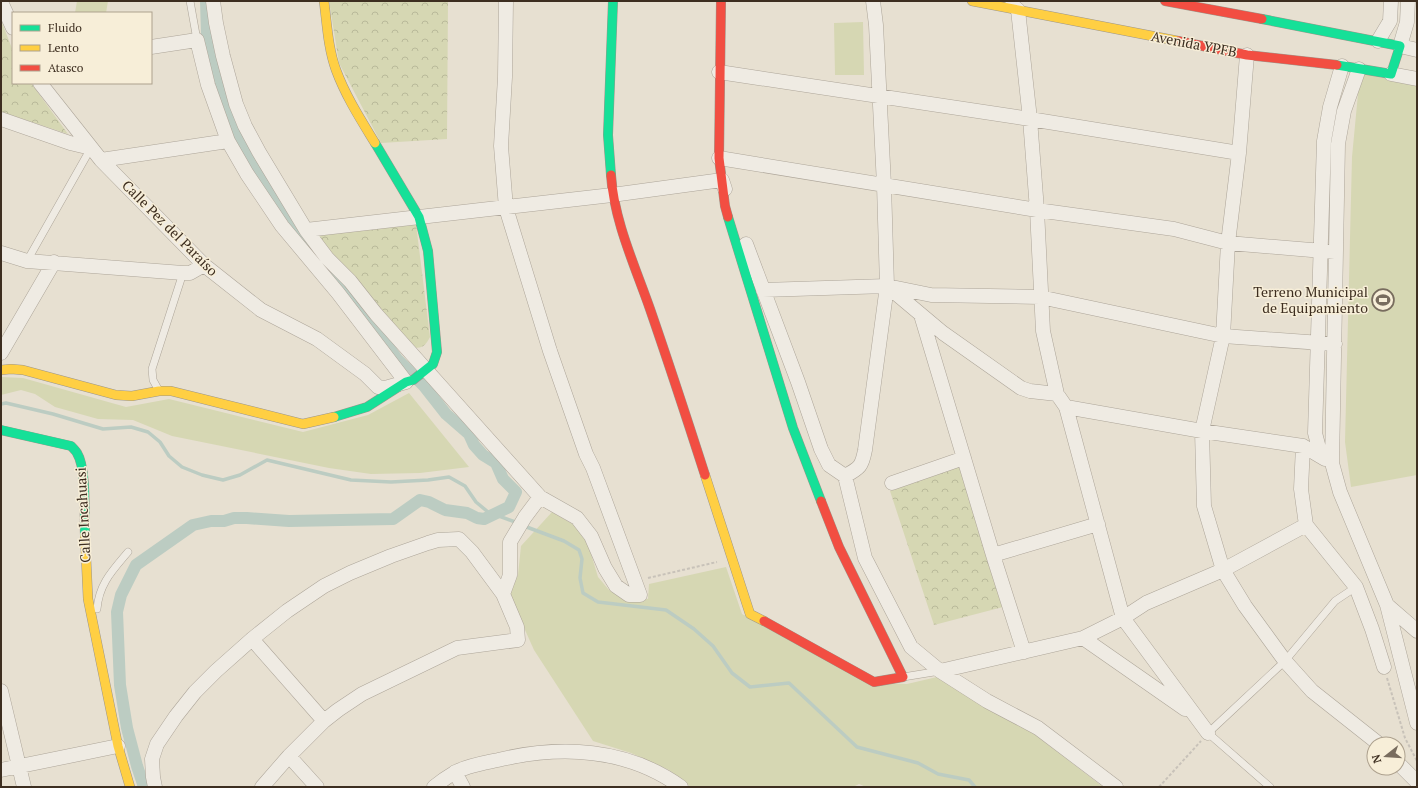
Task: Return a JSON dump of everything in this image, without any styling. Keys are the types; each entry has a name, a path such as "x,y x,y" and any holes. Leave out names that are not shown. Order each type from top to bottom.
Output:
{"street":[{"path":"213,1 223,56 236,104 245,126 259,152 306,230 328,258 350,280 376,314 416,376"},
{"path":"1,370 23,370 116,395 132,396 159,391 172,391 303,424 367,408 433,364 437,352 428,251 419,216 349,100 336,70 330,48 324,1"},
{"path":"613,1 608,135 612,195 624,238 658,332 750,614 771,624 874,682 903,677 839,547 793,428 725,206 719,158 721,1"},
{"path":"845,476 855,471 862,464 864,457 887,286 880,96 873,1"},
{"name":"Avenida YPFB","path":"972,1 1012,6 1248,55 1342,66 1369,55 1400,46 1417,50"},
{"name":"Avenida YPFB","path":"1169,1 1369,55 1391,74 1417,79"},
{"path":"1327,459 1335,344 1338,144 1344,111 1369,55 1390,21 1391,1"},
{"path":"1391,74 1407,22 1408,1"},
{"path":"1,2 12,26"},
{"path":"152,48 197,40 208,85 228,141 247,174 282,226 338,293 416,376 540,497 577,518 591,536 605,568 616,586 629,595 640,595 596,476 586,454 550,351 506,208 501,146 507,3"},
{"path":"1012,6 1030,119 1037,210 1040,297 1043,331 1057,394 1066,407 1123,618 1208,733"},
{"path":"1248,55 1239,153 1228,243 1223,336 1202,431 1204,506 1223,570 1245,606 1285,661 1312,691 1369,736"},
{"path":"1342,66 1330,107 1324,141 1315,433 1387,605 1417,723"},
{"path":"719,72 1030,119 1239,153"},
{"name":"Calle Pez del Paraíso","path":"41,84 101,160 204,265 261,310 317,339 366,374 378,387 385,388 416,376"},
{"path":"1,119 70,143 91,148"},
{"path":"101,160 228,141"},
{"path":"719,158 1037,210 1174,229 1228,243 1336,252"},
{"path":"306,230 419,216 506,208 722,180"},
{"path":"722,180 798,382 821,449 829,465 845,476 866,558 911,647 940,671 986,701 1038,728 1116,787"},
{"path":"1,253 27,260 182,273 190,273 204,265"},
{"path":"1,353 54,262"},
{"path":"763,290 887,286 931,295 1040,297 1223,336 1335,344"},
{"path":"887,286 943,333 1021,388 1030,391 1057,394"},
{"path":"921,315 993,555 1024,652"},
{"path":"1066,407 1202,431 1303,446 1327,459"},
{"name":"Calle Incahuasi","path":"1,430 71,446 78,454 82,466 84,488 85,555 88,599 118,746 130,787"},
{"path":"1303,446 1301,489 1306,525 1356,587 1372,629 1384,668"},
{"path":"892,483 964,458"},
{"path":"503,594 510,575 510,542 525,517 540,497"},
{"path":"993,555 1098,524"},
{"path":"940,671 1083,638 1123,618 1146,603 1223,570 1306,525"},
{"path":"155,787 152,759 158,744 176,716 195,692 216,670 252,639 287,611 324,586 350,573 391,556 438,540 460,539 472,552 503,594 517,627 518,640 457,648 362,694 324,721 289,756 262,787"},
{"path":"1387,605 1417,631"},
{"path":"1083,638 1195,716"},
{"path":"252,639 324,721"},
{"path":"1,691 24,787"},
{"path":"1,770 118,746"},
{"path":"434,787 455,772 483,763 533,753 560,751 615,756 641,764 668,778 681,787"},
{"path":"289,756 317,787"},
{"path":"1406,771 1417,782"},
{"path":"455,772 463,787"}],"lane":[{"path":"190,1 197,40"},
{"path":"27,260 91,148"},
{"path":"159,391 153,380 152,368 182,273"},
{"path":"94,633 97,605 101,589 108,575 128,552"},
{"path":"1270,787 1208,733 1285,661 1334,601 1356,587"},
{"path":"903,677 940,671"}],"path":[{"path":"635,582 732,558"},
{"path":"1384,668 1406,738 1417,761"},
{"path":"1159,787 1208,733"}],"green space":[{"path":"77,1 108,1 106,12 75,12"},
{"path":"329,1 448,1 447,139 381,143 339,63"},
{"path":"1,20 12,48 12,84 32,84 68,134 1,112"},
{"path":"863,22 864,75 835,75 834,23"},
{"name":"Terreno Municipal de Equipamiento","path":"1360,73 1417,85 1417,475 1351,487 1345,442 1352,157"},
{"path":"416,224 430,337 424,346 414,348 319,239 319,233"},
{"path":"1,377 23,378 126,407 169,399 303,432 368,415 409,393 469,467 420,473 371,474 329,468 172,436 133,420 98,419 55,407 35,394 21,390 1,395"},
{"path":"962,464 1003,607 934,625 890,491"},
{"path":"552,512 574,525 588,544 598,577 609,590 636,599 648,599 649,584 726,567 742,614 875,683 907,684 937,677 1037,736 1103,787 866,787 859,784 853,787 691,787 669,770 631,753 593,741 534,650 508,592 518,575 521,546"}],"waterway":[{"path":"206,1 207,35 225,108 240,143 277,205 304,244"},
{"path":"144,787 127,728 120,685 117,612 121,595 136,565 193,525 211,521 224,521 234,518 289,521 393,519 420,500 429,502 445,510 467,513 477,518 484,519 509,507 516,492 503,479 496,463 483,455 474,445 469,434 446,414 424,386 397,359 355,300 333,277"},
{"path":"1,404 6,403 53,414 103,429 131,427 148,432 160,442 169,456 182,467 202,475 223,480 240,475 267,460 351,480 391,482 449,477 465,486 476,502 488,512 518,523"},
{"path":"524,526 564,541 579,550 582,559 580,578 583,593 598,602 666,610 694,629 713,646 732,673 750,687 789,683 857,747 918,763 938,774 969,780 975,787"}],"traffic: fast":[{"path":"611,175 608,135 613,1"},
{"path":"1262,19 1400,46 1391,74 1337,65"},
{"path":"334,417 367,407 406,382 413,380 433,364 437,352 428,251 419,217 375,143"},
{"path":"728,217 793,428 821,501"},
{"path":"1,430 71,446 76,451 80,460 84,481 85,535"}],"traffic: slow":[{"path":"324,1 329,45 333,62 349,99 375,143"},
{"path":"972,1 1178,41"},
{"path":"1,370 23,370 116,395 132,396 159,391 171,391 303,424 334,417"},
{"path":"705,475 750,614 764,621"},
{"path":"85,535 88,599 118,746 130,787"}],"traffic: jam":[{"path":"721,1 719,158 725,206 728,217"},
{"path":"1165,1 1262,19"},
{"path":"1178,41 1247,55 1337,65"},
{"path":"611,175 616,209 626,243 664,350 705,475"},
{"path":"764,621 874,682 903,677 839,547 821,501"}],"place":[{"name":"Terreno Municipal de Equipamiento","path":"1383,300"}]}
